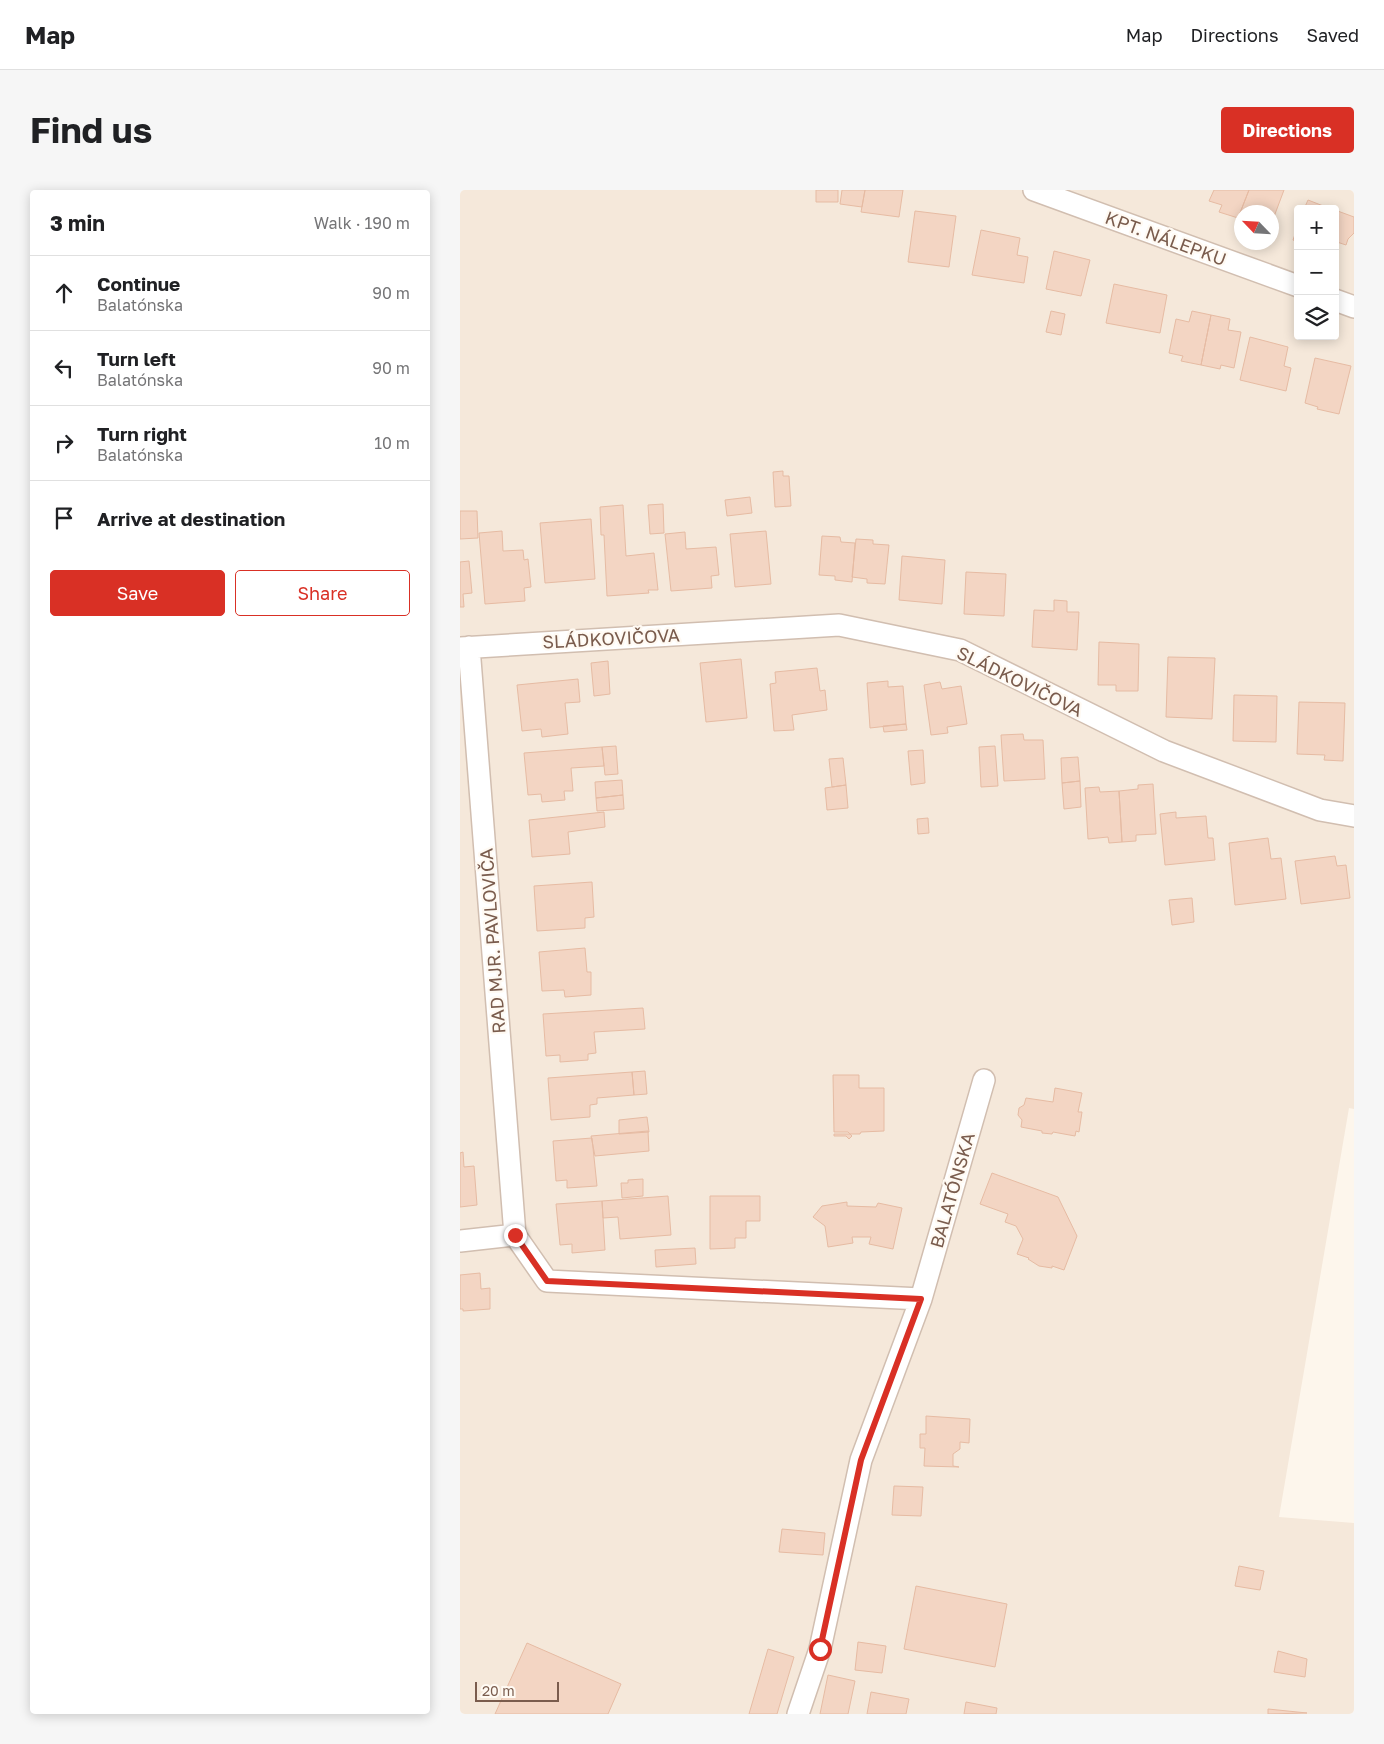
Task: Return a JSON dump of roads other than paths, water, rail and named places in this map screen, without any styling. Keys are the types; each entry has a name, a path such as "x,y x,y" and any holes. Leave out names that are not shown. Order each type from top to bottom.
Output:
{"street":[{"name":"KPT. NÁLEPKU","path":"1034,190 1294,285"},
{"path":"1339,301 1354,307"},
{"name":"SLÁDKOVIČOVA","path":"465,647 839,625 960,650 1164,751 1320,810 1354,816"},
{"name":"RAD MJR. PAVLOVIČA","path":"465,647 515,1235"},
{"name":"BALATÓNSKA","path":"798,1714 820,1649 861,1460 921,1299 984,1080"},
{"path":"460,1241 515,1235 547,1281 921,1299"}]}
